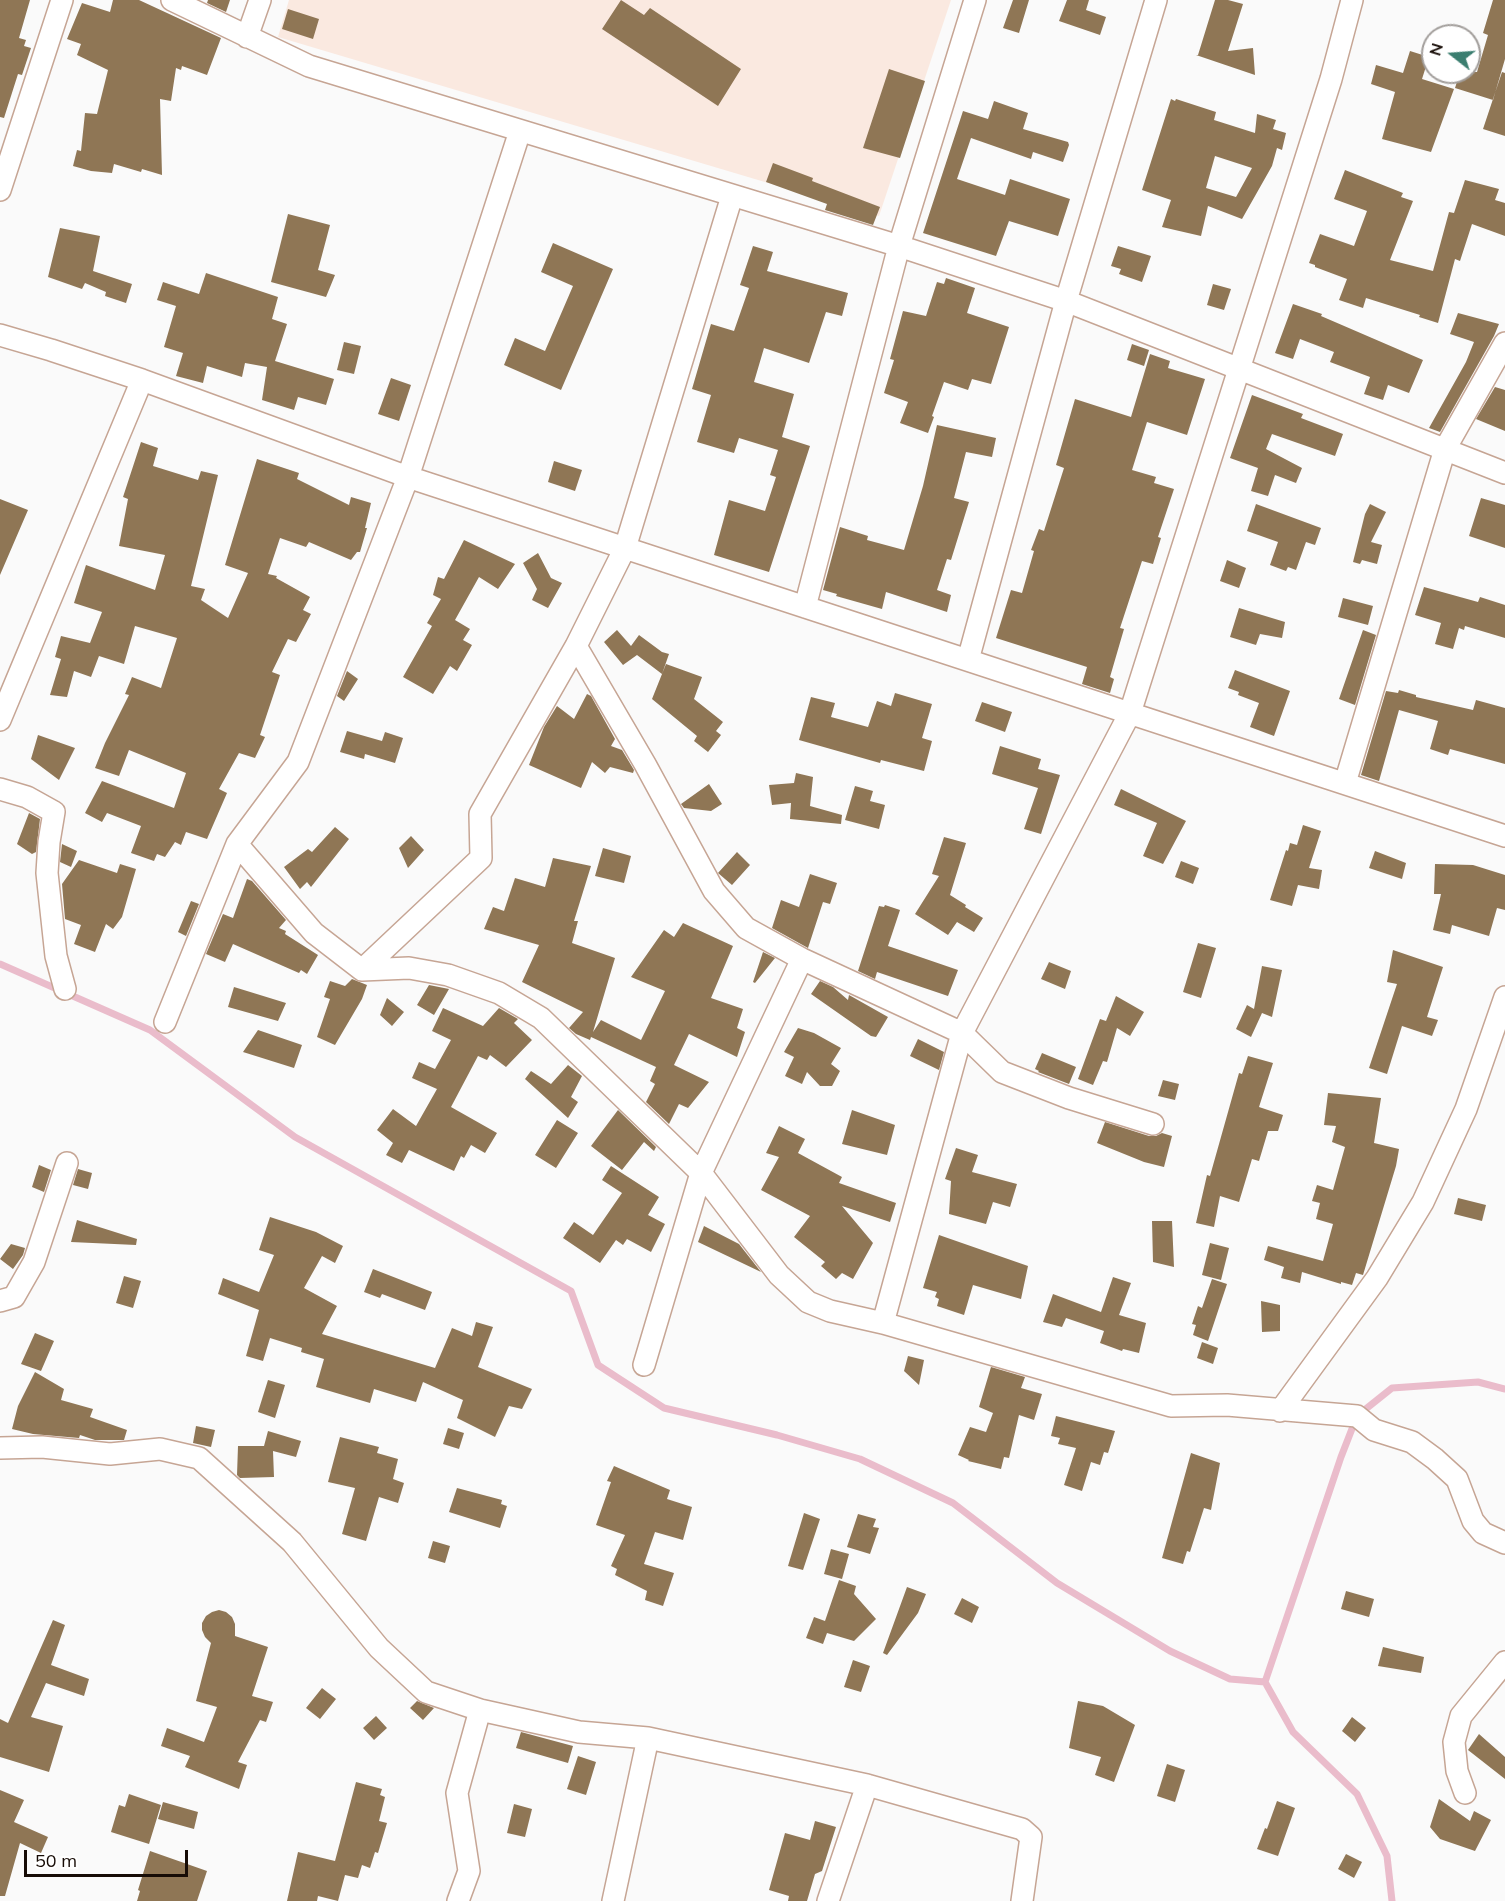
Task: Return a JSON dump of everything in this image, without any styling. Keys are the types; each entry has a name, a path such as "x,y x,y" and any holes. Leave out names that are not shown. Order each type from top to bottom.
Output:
{"street":[{"path":"0,190 62,0"},
{"path":"172,0 309,66 899,246 1066,301 1505,473"},
{"path":"247,37 260,0"},
{"path":"805,607 899,246 975,0"},
{"path":"968,660 1066,301 1156,0"},
{"path":"883,1323 962,1033 1130,713 1331,79 1352,0"},
{"path":"165,1022 237,844 298,762 408,477 520,131"},
{"path":"362,970 481,858 480,814 576,646 625,548 732,196"},
{"path":"0,335 142,380 408,477 1505,836"},
{"path":"1345,783 1445,450 1505,343"},
{"path":"0,720 142,380"},
{"path":"576,646 645,764 714,891 746,928 802,959 962,1033 1002,1072 1069,1098 1153,1124"},
{"path":"0,789 27,797 54,812 47,873 56,956 65,989"},
{"path":"237,844 314,933 362,970 409,968 448,975 499,993 541,1018 701,1173 779,1275 808,1302 830,1311 883,1323 1171,1406 1227,1405 1358,1416 1374,1430 1412,1442 1435,1459 1457,1479 1473,1521 1483,1533 1505,1543"},
{"path":"644,1365 701,1173 802,959"},
{"path":"1280,1411 1377,1278 1423,1202 1466,1109 1505,997"},
{"path":"0,1301 14,1297 34,1263 67,1163"},
{"path":"0,1448 42,1448 111,1454 160,1449 199,1458 292,1542 379,1648 426,1692 480,1710 579,1732 648,1738 867,1785 1022,1829 1031,1837 1022,1901"},
{"path":"1465,1793 1457,1771 1454,1742 1461,1716 1505,1662"},
{"path":"458,1901 469,1871 458,1793 480,1710"},
{"path":"613,1901 648,1738"},
{"path":"828,1901 867,1785"}],"shaded area":[{"path":"289,0 951,0 879,216 278,37"}],"building":[{"path":"0,0 30,0 19,38 26,40 24,46 31,48 22,75 18,74 4,118 0,117"},
{"path":"113,0 139,0 221,38 207,75 182,66 181,70 176,68 171,101 160,99 162,175 114,164 112,173 73,166 77,150 81,151 85,113 97,114 108,70 77,55 81,44 67,39 82,3 110,12"},
{"path":"208,0 230,0 226,12 207,3"},
{"path":"621,0 644,15 650,8 741,69 718,106 602,29"},
{"path":"1013,0 1029,0 1019,33 1003,28"},
{"path":"1067,0 1089,0 1086,10 1106,17 1100,35 1059,21"},
{"path":"1215,0 1228,0 1243,4 1228,51 1253,48 1255,75 1196,55 1198,55"},
{"path":"1493,0 1505,0 1505,59 1493,100 1455,88 1456,84 1481,84 1481,59 1488,35 1483,33"},
{"path":"288,9 319,19 313,39 282,29"},
{"path":"1410,51 1421,54 1421,84 1438,84 1454,89 1431,152 1382,139 1395,92 1371,84 1376,65 1403,73"},
{"path":"889,69 925,81 900,158 863,148"},
{"path":"1502,72 1505,73 1505,136 1483,129"},
{"path":"1171,99 1216,112 1214,120 1255,133 1257,114 1276,120 1273,129 1286,133 1282,150 1277,148 1272,166 1242,219 1208,206 1201,236 1162,227 1171,200 1142,190","holes":["1215,156 1252,168 1236,197 1206,188"]},
{"path":"994,101 1028,113 1023,129 1068,142 1063,162 1033,152 1031,159 971,138 957,179 1005,195 1010,179 1070,199 1058,236 1009,221 996,256 923,233 963,111 988,119"},
{"path":"773,163 813,178 812,181 880,207 873,225 825,210 827,204 766,182"},
{"path":"1345,170 1403,193 1401,197 1413,201 1390,260 1433,271 1449,212 1454,213 1465,180 1499,189 1495,200 1505,203 1505,236 1472,224 1460,261 1455,259 1438,323 1366,298 1363,308 1339,300 1347,279 1309,263 1320,234 1354,246 1367,211 1334,199"},
{"path":"288,214 330,225 318,270 335,275 326,297 271,282"},
{"path":"60,228 100,236 93,271 132,284 126,303 105,296 106,292 85,283 82,289 48,277"},
{"path":"553,243 613,269 561,390 504,365 515,338 545,351 573,286 541,272"},
{"path":"753,246 773,252 767,271 848,293 842,316 826,312 809,363 764,348 754,382 794,394 782,437 810,446 769,572 714,555 729,500 765,511 776,477 770,475 778,450 739,438 734,453 697,442 711,395 692,389 711,324 734,331 749,288 740,285"},
{"path":"1118,246 1151,256 1142,282 1119,274 1121,269 1111,266"},
{"path":"206,273 278,297 272,319 287,324 275,361 334,379 326,405 298,397 294,410 262,400 267,367 245,363 242,377 207,366 203,383 176,376 183,353 164,347 176,306 157,300 163,282 199,294"},
{"path":"946,278 975,288 967,313 1009,327 991,384 972,379 968,390 944,382 928,433 900,423 908,402 884,393 894,360 890,359 903,311 926,316 937,282 944,284"},
{"path":"1213,284 1231,289 1224,310 1207,305"},
{"path":"1293,304 1322,314 1321,316 1423,360 1409,393 1388,385 1383,400 1364,394 1370,377 1330,362 1334,352 1300,339 1293,359 1275,353"},
{"path":"1458,313 1499,324 1440,432 1429,428 1466,362 1474,342 1450,334"},
{"path":"344,342 361,346 354,374 337,370"},
{"path":"1132,344 1149,350 1144,366 1127,360"},
{"path":"1150,354 1170,361 1168,368 1205,379 1187,435 1147,422 1132,470 1156,477 1154,483 1174,489 1158,537 1161,538 1153,564 1142,561 1120,628 1124,629 1110,677 1114,679 1110,693 1082,684 1087,667 996,638 1011,590 1022,593 1034,551 1031,550 1039,529 1044,531 1064,468 1056,465 1075,399 1131,417"},
{"path":"391,378 411,385 399,421 378,414"},
{"path":"1495,387 1505,390 1505,431 1476,419"},
{"path":"1252,395 1303,414 1301,418 1343,434 1335,456 1272,434 1266,449 1302,468 1296,483 1275,475 1268,496 1251,491 1258,468 1230,458"},
{"path":"937,425 996,438 992,457 966,452 954,498 969,502 951,560 947,559 937,590 951,595 947,612 886,592 882,609 823,590 840,527 868,536 867,540 904,550 923,486"},
{"path":"141,442 158,448 153,466 198,480 201,471 218,475 191,586 205,589 201,600 228,618 248,573 225,565 257,459 299,473 297,479 349,505 351,497 371,503 360,552 357,552 351,560 309,542 306,547 280,538 268,574 277,576 276,578 310,597 303,610 311,614 296,642 288,639 272,672 280,675 260,735 265,737 255,758 239,753 219,789 227,793 207,839 186,832 181,845 175,842 165,857 157,854 154,861 131,853 141,826 107,813 102,822 85,813 102,781 174,808 186,773 129,750 119,776 95,768 129,695 125,694 132,677 161,688 177,638 135,626 124,664 99,656 91,677 74,671 67,697 50,695 61,659 55,657 61,636 90,643 102,612 74,603 86,565 155,590 165,555 119,546 128,499 123,497"},
{"path":"554,461 582,470 575,491 548,482"},
{"path":"1481,498 1505,505 1505,548 1469,536"},
{"path":"0,499 28,510 0,575"},
{"path":"1256,504 1321,528 1315,545 1306,542 1296,570 1288,567 1286,571 1270,565 1278,542 1247,531"},
{"path":"1370,504 1386,512 1371,542 1382,545 1377,564 1362,560 1360,564 1353,562 1365,514"},
{"path":"464,540 515,564 498,589 479,577 455,620 470,629 463,640 472,645 457,671 450,666 433,694 403,677 432,626 427,623 441,599 433,595 438,577 444,579"},
{"path":"538,553 551,578 562,583 548,608 532,600 537,589 523,563"},
{"path":"1227,560 1246,568 1239,588 1220,581"},
{"path":"1424,587 1478,602 1480,597 1505,605 1505,638 1465,626 1464,630 1459,628 1453,649 1435,644 1441,623 1415,615"},
{"path":"1343,598 1373,606 1368,625 1338,617"},
{"path":"1239,608 1285,622 1282,638 1260,634 1256,645 1230,637"},
{"path":"617,630 631,646 639,635 662,652 669,654 662,674 637,655 623,665 604,642"},
{"path":"1363,630 1376,635 1355,705 1339,699"},
{"path":"666,664 702,677 694,699 723,722 716,731 721,735 708,752 694,741 697,736 652,699"},
{"path":"1235,670 1290,691 1274,736 1250,727 1259,703 1238,695 1239,692 1228,688"},
{"path":"347,671 358,679 344,701 337,696"},
{"path":"1399,690 1416,695 1416,697 1473,710 1476,700 1505,708 1505,764 1450,749 1448,755 1430,749 1438,721 1399,710 1379,781 1361,775 1386,691 1398,693"},
{"path":"895,693 932,704 922,738 932,741 924,771 881,760 880,763 799,740 811,697 835,703 831,717 868,727 877,701 891,706"},
{"path":"587,694 591,696 615,739 611,746 622,750 634,770 633,773 610,767 605,773 592,762 581,788 529,765 544,727 557,706 574,719"},
{"path":"982,702 1012,712 1005,732 975,721"},
{"path":"347,731 382,741 385,732 403,738 395,763 365,754 364,759 340,752"},
{"path":"38,735 75,748 59,780 31,759"},
{"path":"1000,746 1041,759 1038,769 1060,775 1041,834 1024,829 1038,788 992,774"},
{"path":"796,773 813,777 810,806 842,815 841,824 790,819 791,803 772,805 769,785 794,783"},
{"path":"709,784 722,804 711,811 684,808 681,804"},
{"path":"855,786 873,791 870,801 885,805 879,829 845,820"},
{"path":"1121,789 1186,821 1163,864 1143,856 1157,823 1114,805"},
{"path":"29,813 40,819 36,852 32,854 17,844"},
{"path":"1303,825 1321,831 1309,868 1322,870 1319,889 1298,885 1292,906 1270,900 1286,850 1288,851 1290,843 1297,845"},
{"path":"335,827 349,839 311,887 307,882 300,889 284,867 308,849 312,852"},
{"path":"411,836 424,850 408,868 399,848"},
{"path":"944,837 966,843 950,895 983,918 974,932 957,922 948,935 915,914 939,876 932,874"},
{"path":"62,844 77,851 71,867 60,862"},
{"path":"603,848 631,856 624,883 595,876"},
{"path":"1375,851 1406,863 1402,879 1369,868"},
{"path":"737,852 750,865 732,885 718,873"},
{"path":"553,858 591,866 574,921 578,921 572,943 615,958 593,1032 601,1020 641,1040 665,991 631,977 664,930 674,937 683,923 733,946 711,998 743,1009 737,1028 745,1032 737,1057 689,1034 674,1065 709,1082 688,1108 679,1104 669,1124 646,1102 655,1084 650,1081 656,1067 591,1037 590,1040 576,1034 569,1028 583,1012 522,982 539,945 484,929 493,907 504,911 515,878 545,887"},
{"path":"79,860 117,873 120,864 136,869 122,917 113,929 106,924 95,952 74,944 81,925 65,919 62,884"},
{"path":"1181,861 1199,868 1193,884 1175,877"},
{"path":"1435,864 1473,865 1505,875 1505,910 1497,908 1489,936 1452,925 1450,934 1433,930 1441,894 1434,894"},
{"path":"810,874 837,883 830,904 823,902 808,948 772,928 781,900 799,907"},
{"path":"247,879 252,881 286,920 279,928 318,955 307,974 301,970 299,973 233,944 225,962 206,954 223,914 233,918"},
{"path":"191,901 199,904 186,936 178,932"},
{"path":"885,905 900,910 888,946 958,970 948,996 877,972 875,979 858,971 879,906 884,907"},
{"path":"1198,943 1216,948 1201,998 1183,992"},
{"path":"1393,950 1443,967 1427,1017 1438,1020 1432,1036 1402,1026 1387,1074 1369,1068 1397,984 1387,982"},
{"path":"763,952 775,958 755,983 753,982"},
{"path":"1049,962 1071,971 1065,989 1041,979"},
{"path":"1262,966 1282,970 1272,1017 1262,1013 1251,1037 1236,1029 1247,1005 1254,1009"},
{"path":"352,979 367,985 362,999 335,1045 317,1037 330,999 324,997 330,981 345,986"},
{"path":"820,981 833,987 848,1000 849,995 888,1017 876,1037 871,1036 811,994"},
{"path":"429,985 449,989 434,1015 417,1005"},
{"path":"234,987 286,1003 278,1021 228,1007"},
{"path":"1116,996 1144,1012 1130,1036 1117,1028 1107,1062 1103,1061 1093,1085 1078,1079 1100,1019 1106,1021"},
{"path":"387,998 404,1012 392,1026 380,1015"},
{"path":"443,1008 483,1026 499,1008 518,1019 514,1023 532,1040 506,1067 490,1055 487,1060 478,1056 451,1107 497,1133 485,1153 471,1145 464,1158 461,1156 454,1171 409,1150 402,1163 386,1155 393,1143 377,1130 393,1109 416,1126 437,1089 412,1078 419,1062 435,1069 451,1040 432,1031"},
{"path":"798,1028 814,1033 841,1048 831,1064 840,1071 832,1086 820,1086 807,1072 802,1084 785,1076 794,1057 784,1052"},
{"path":"258,1030 302,1045 294,1068 243,1052"},
{"path":"918,1039 944,1052 939,1070 910,1056"},
{"path":"1042,1053 1076,1067 1069,1084 1035,1069"},
{"path":"1248,1056 1273,1063 1259,1107 1283,1115 1278,1131 1268,1131 1259,1161 1252,1159 1239,1202 1220,1196 1214,1227 1196,1223 1207,1175 1210,1176 1239,1073 1242,1074"},
{"path":"568,1065 582,1076 571,1097 578,1102 568,1118 525,1079 531,1071 551,1084"},
{"path":"1163,1080 1179,1084 1175,1100 1158,1096"},
{"path":"1328,1093 1381,1098 1374,1143 1399,1149 1363,1275 1356,1273 1352,1285 1341,1282 1341,1284 1302,1272 1300,1283 1281,1278 1284,1267 1264,1260 1268,1246 1323,1261 1333,1224 1316,1219 1320,1203 1312,1201 1317,1185 1333,1190 1345,1147 1332,1142 1336,1126 1324,1125"},
{"path":"618,1110 656,1147 654,1151 644,1142 622,1170 591,1146"},
{"path":"852,1110 895,1125 887,1155 842,1144"},
{"path":"557,1120 578,1133 556,1168 535,1155"},
{"path":"1105,1122 1149,1136 1162,1133 1172,1136 1164,1167 1144,1162 1097,1143"},
{"path":"779,1126 805,1139 798,1153 842,1177 839,1183 896,1203 890,1222 842,1206 873,1243 853,1279 842,1273 836,1279 821,1266 825,1262 794,1237 810,1216 761,1190 779,1157 766,1153"},
{"path":"956,1148 978,1155 972,1172 1017,1184 1010,1207 993,1202 986,1224 949,1214 951,1181 945,1179"},
{"path":"39,1165 51,1170 44,1192 32,1187"},
{"path":"611,1166 659,1197 648,1215 665,1224 651,1252 627,1239 623,1245 616,1240 600,1263 563,1238 574,1222 593,1235 622,1193 602,1180"},
{"path":"78,1169 92,1173 88,1189 73,1185"},
{"path":"1458,1198 1486,1205 1482,1221 1454,1214"},
{"path":"270,1217 316,1232 343,1246 335,1263 322,1256 304,1288 337,1306 322,1334 435,1368 452,1328 472,1336 476,1322 493,1327 478,1367 532,1389 522,1409 509,1406 495,1437 457,1418 463,1400 423,1382 416,1402 374,1389 370,1403 316,1387 324,1359 301,1352 302,1348 270,1338 263,1361 246,1356 259,1310 218,1294 223,1278 259,1292 274,1255 259,1250"},
{"path":"77,1220 137,1239 136,1245 71,1242"},
{"path":"1152,1221 1172,1221 1174,1267 1153,1262"},
{"path":"704,1226 739,1244 761,1272 698,1242"},
{"path":"939,1235 1028,1266 1021,1299 973,1285 964,1315 937,1306 939,1299 935,1297 937,1292 923,1288"},
{"path":"1210,1243 1229,1248 1221,1280 1202,1275"},
{"path":"11,1244 25,1248 13,1269 0,1259"},
{"path":"373,1269 432,1292 425,1310 382,1294 380,1298 364,1292"},
{"path":"124,1276 141,1281 133,1308 116,1303"},
{"path":"1113,1277 1131,1283 1119,1315 1146,1323 1139,1353 1123,1349 1122,1351 1100,1343 1104,1331 1066,1318 1062,1327 1043,1322 1053,1294 1101,1312"},
{"path":"1212,1279 1227,1284 1208,1341 1193,1335 1196,1325 1192,1324 1198,1306 1202,1308"},
{"path":"1261,1301 1280,1305 1280,1331 1262,1332"},
{"path":"35,1333 54,1341 41,1371 21,1364"},
{"path":"1202,1342 1218,1348 1213,1364 1197,1358"},
{"path":"908,1356 924,1360 919,1385 904,1371"},
{"path":"991,1367 1025,1377 1021,1388 1042,1394 1034,1420 1019,1415 1009,1458 1004,1457 1001,1469 968,1461 958,1455 970,1427 986,1432 993,1413 979,1407"},
{"path":"35,1372 64,1389 61,1400 93,1409 90,1417 127,1430 124,1440 95,1440 80,1435 79,1438 33,1434 12,1429 18,1406"},
{"path":"268,1380 285,1385 275,1418 258,1412"},
{"path":"1056,1416 1115,1431 1108,1453 1104,1452 1100,1465 1091,1462 1082,1491 1064,1485 1076,1448 1058,1444 1060,1438 1051,1436"},
{"path":"196,1426 215,1430 211,1447 193,1443"},
{"path":"448,1428 464,1433 459,1449 443,1444"},
{"path":"268,1431 301,1441 296,1457 273,1451 274,1477 240,1478 237,1475 238,1446 264,1446"},
{"path":"340,1437 379,1447 377,1453 398,1459 393,1479 404,1483 398,1503 379,1497 366,1541 342,1534 355,1488 328,1482"},
{"path":"1191,1453 1220,1463 1211,1510 1204,1508 1190,1552 1187,1551 1183,1564 1162,1558"},
{"path":"614,1466 670,1490 667,1499 692,1507 683,1540 655,1532 644,1564 674,1573 663,1606 645,1600 647,1591 615,1575 617,1569 611,1566 625,1535 596,1525 611,1482 607,1481"},
{"path":"457,1488 502,1500 501,1504 507,1506 500,1528 449,1512"},
{"path":"804,1513 820,1519 803,1570 788,1566"},
{"path":"858,1514 876,1519 873,1527 879,1528 870,1554 847,1547"},
{"path":"433,1541 450,1546 445,1563 428,1558"},
{"path":"831,1549 849,1554 842,1579 824,1574"},
{"path":"839,1580 856,1586 854,1594 876,1619 854,1641 827,1633 823,1644 806,1638 814,1617 825,1621"},
{"path":"907,1587 926,1594 918,1613 887,1655 883,1653"},
{"path":"1346,1591 1374,1599 1369,1617 1341,1609"},
{"path":"962,1598 979,1607 972,1623 954,1614"},
{"path":"219,1610 232,1617 235,1624 235,1636 268,1647 252,1696 273,1702 266,1722 260,1720 238,1762 247,1765 239,1789 185,1767 190,1756 161,1746 167,1728 204,1742 217,1707 196,1701 211,1643 205,1637 202,1623 206,1616"},
{"path":"53,1620 65,1625 51,1665 89,1679 84,1696 46,1683 31,1717 63,1726 49,1772 0,1757 0,1719 8,1723"},
{"path":"1383,1647 1424,1657 1421,1673 1378,1666"},
{"path":"853,1660 870,1666 861,1692 844,1687"},
{"path":"322,1688 336,1699 320,1719 306,1708"},
{"path":"417,1701 434,1708 423,1720 410,1708"},
{"path":"1078,1701 1103,1706 1135,1725 1114,1782 1095,1775 1101,1757 1069,1748"},
{"path":"376,1716 387,1728 374,1740 363,1728"},
{"path":"1352,1717 1366,1728 1355,1742 1342,1731"},
{"path":"521,1732 573,1746 568,1763 516,1748"},
{"path":"1479,1734 1505,1757 1505,1779 1468,1750"},
{"path":"578,1756 596,1762 586,1795 567,1789"},
{"path":"1167,1764 1185,1770 1175,1802 1157,1796"},
{"path":"356,1782 382,1789 380,1795 385,1797 379,1821 387,1823 378,1853 375,1852 370,1868 362,1865 358,1878 345,1875 338,1901 318,1896 317,1901 287,1901 298,1852 335,1861"},
{"path":"0,1790 24,1800 14,1822 48,1837 41,1853 20,1843 5,1896 0,1896"},
{"path":"129,1794 161,1805 149,1844 111,1832 119,1805 125,1807"},
{"path":"1439,1799 1470,1821 1474,1811 1491,1820 1475,1851 1440,1839 1430,1827"},
{"path":"1277,1801 1295,1808 1278,1856 1257,1849"},
{"path":"163,1802 198,1812 194,1829 158,1819"},
{"path":"514,1804 532,1809 525,1837 507,1833"},
{"path":"815,1821 836,1827 822,1871 815,1874 807,1901 788,1901 789,1896 769,1890 785,1833 810,1840"},
{"path":"150,1851 207,1871 197,1901 137,1901 140,1891 138,1890"},
{"path":"1346,1854 1362,1862 1354,1878 1338,1869"}],"waterway":[{"path":"0,964 150,1030 295,1137 571,1291 598,1365 664,1408 777,1435 860,1459 953,1503 1057,1583 1170,1651 1230,1679 1265,1682 1357,1416 1392,1388 1478,1382 1505,1389"},
{"path":"1265,1682 1293,1732 1357,1794 1387,1856 1392,1901"}]}
